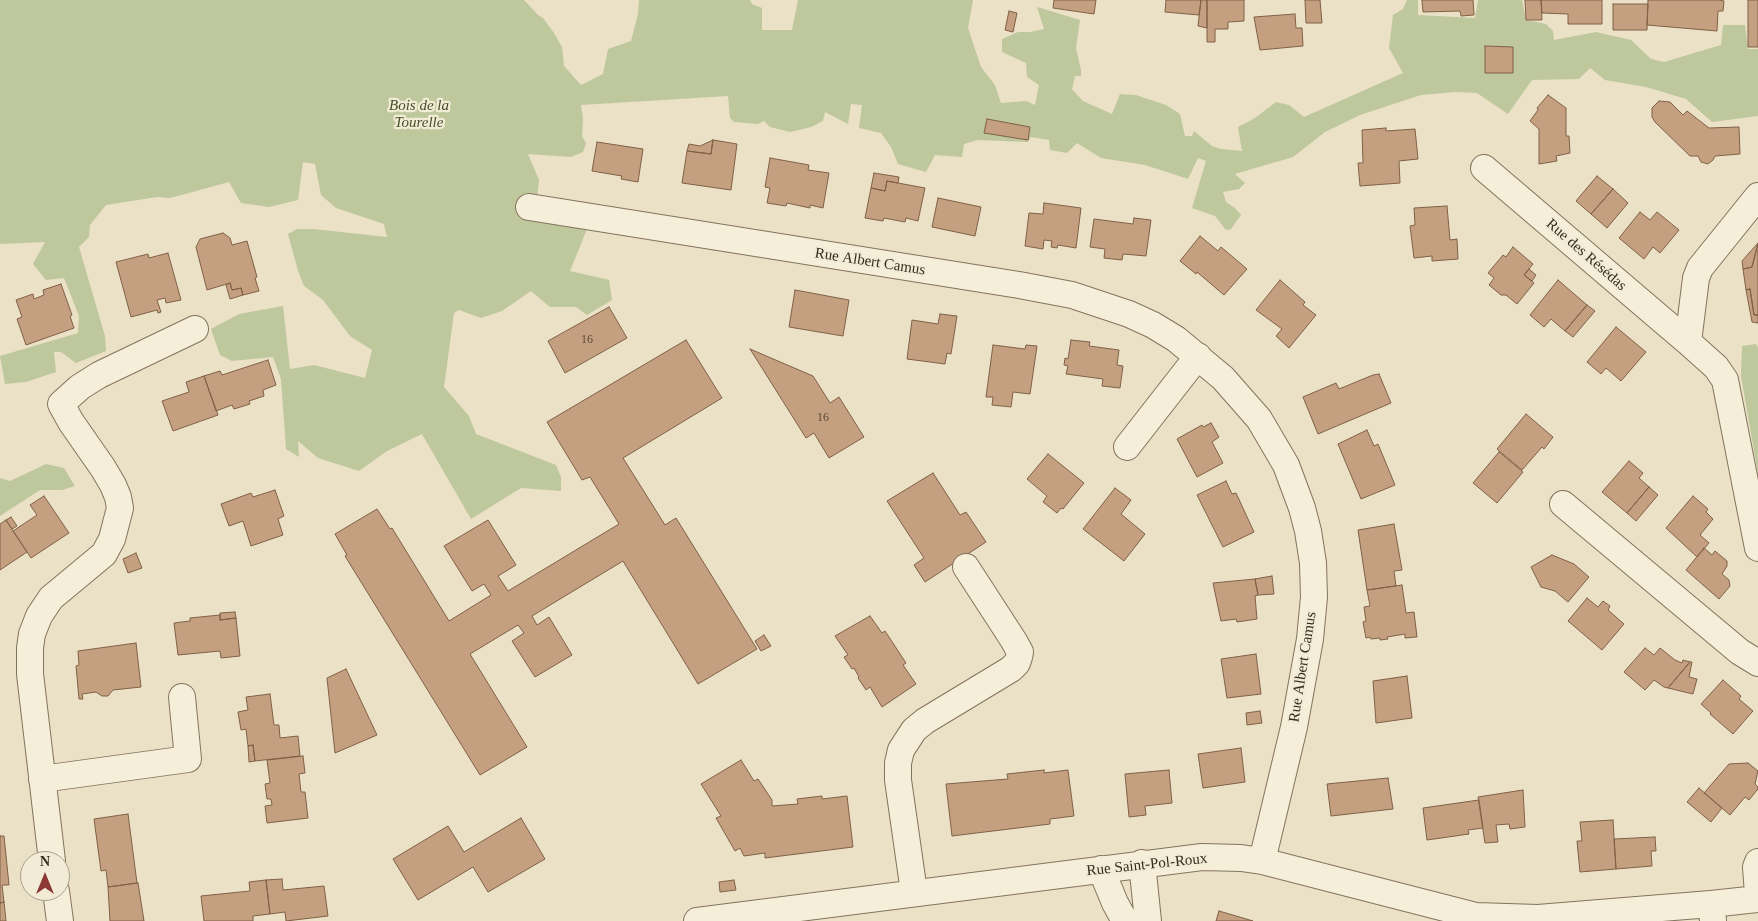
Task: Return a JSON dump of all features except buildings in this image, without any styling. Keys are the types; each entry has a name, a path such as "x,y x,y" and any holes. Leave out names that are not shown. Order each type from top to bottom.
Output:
{"street":[{"name":"Rue des Résédas","path":"1484,168 1716,367 1725,380 1758,548"},
{"path":"1688,342 1696,278 1700,268 1758,196"},
{"name":"Rue Albert Camus","path":"529,207 1019,285 1072,296 1129,314 1153,326 1176,339 1223,378 1259,419 1276,446 1295,487 1308,531 1313,563 1314,597 1309,647 1294,727 1262,861"},
{"path":"51,851 30,674 32,634 51,598 104,554 112,539 120,508 113,485 60,404 80,387 99,375 195,329"},
{"path":"1126,447 1198,356"},
{"path":"1563,504 1740,652 1758,663"},
{"path":"914,892 898,780 898,763 901,750 914,730 924,721 1011,669 1017,663 1020,652 966,567"},
{"path":"42,778 188,759 182,697"},
{"name":"Rue Saint-Pol-Roux","path":"697,921 1142,863 1202,857 1241,858 1262,861 1476,916 1538,918 1712,913 1758,899"},
{"path":"1758,862 1756,867 1758,894"},
{"path":"1142,863 1148,921"},
{"path":"1101,869 1115,903 1125,921"},
{"path":"57,901 60,921"}],"green space":[{"name":"Bois de la Tourelle","path":"0,0 524,0 543,18 554,33 562,47 564,66 581,85 603,74 608,49 631,41 638,14 639,0 750,0 752,4 762,8 762,30 792,30 798,0 973,0 968,28 981,67 995,85 1001,103 1026,101 1035,105 1039,85 1027,77 1026,63 1002,52 1002,39 1018,32 1044,29 1037,7 1080,20 1076,48 1081,76 1075,76 1072,89 1083,101 1112,114 1120,94 1136,95 1166,105 1180,114 1185,136 1192,136 1194,131 1212,146 1242,151 1238,127 1255,118 1276,102 1289,105 1304,117 1403,73 1389,48 1393,15 1403,9 1407,0 1418,0 1418,15 1475,18 1478,0 1522,0 1526,20 1546,24 1553,31 1554,40 1596,32 1631,40 1651,59 1664,62 1721,45 1723,25 1745,25 1748,49 1758,49 1758,116 1712,122 1686,99 1646,87 1605,80 1590,68 1579,79 1532,80 1508,114 1477,93 1456,92 1421,95 1360,115 1325,132 1293,157 1235,174 1245,183 1239,189 1223,192 1226,202 1241,215 1231,229 1226,230 1215,216 1192,208 1206,161 1198,158 1188,179 1145,165 1101,158 1077,143 1067,153 1050,150 1049,140 1031,137 1028,142 978,140 964,144 962,157 935,155 926,172 898,164 891,147 881,133 859,128 862,105 851,104 848,124 825,112 823,121 811,127 790,132 770,127 764,121 758,124 734,122 730,118 728,96 581,105 583,118 582,136 586,143 583,152 571,157 528,154 539,180 536,208 589,224 570,271 609,280 612,300 587,315 576,307 550,307 531,291 502,311 481,318 459,310 454,313 444,387 469,416 476,434 556,465 561,477 561,491 521,488 471,519 422,434 387,451 359,471 318,458 298,441 299,457 286,449 281,379 273,357 232,361 220,355 211,329 239,314 283,306 290,369 314,365 365,378 372,350 350,336 323,300 304,286 288,234 297,229 313,229 387,237 384,224 336,208 321,195 315,164 303,162 298,200 269,207 241,203 229,182 170,198 157,197 106,205 90,225 89,237 79,247 105,336 106,351 76,363 61,352 54,352 56,372 26,382 5,384 0,356 78,333 79,316 64,278 46,280 33,264 45,242 0,244"},
{"path":"1756,344 1758,347 1758,474 1741,376 1742,346"},
{"path":"46,464 64,468 75,486 62,490 40,490 0,516 0,478 10,481"}]}
